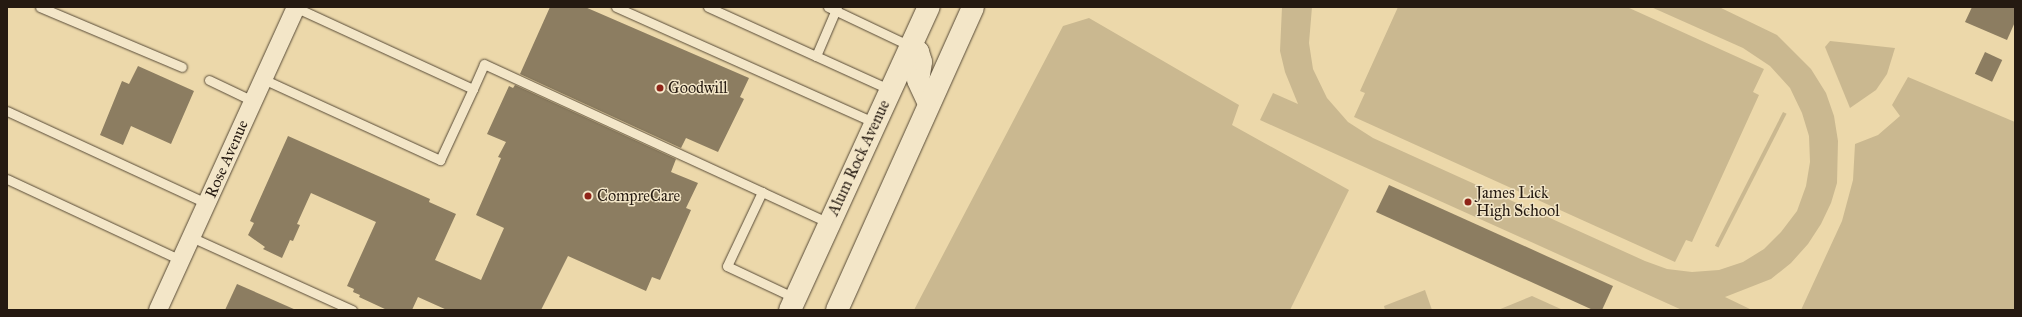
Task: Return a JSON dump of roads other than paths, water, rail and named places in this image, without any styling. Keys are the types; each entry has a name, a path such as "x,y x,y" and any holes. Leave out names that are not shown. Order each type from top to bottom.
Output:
{"main road":[{"name":"Alum Rock Avenue","path":"793,304 929,7"},
{"path":"838,310 973,7"},
{"path":"910,46 918,52 921,62 918,80 929,104"}],"street":[{"name":"Rose Avenue","path":"158,310 296,7"}],"lane":[{"path":"40,7 182,67"},
{"path":"296,7 473,89"},
{"path":"616,7 875,123"},
{"path":"708,7 891,90"},
{"path":"816,56 834,8 910,46"},
{"path":"263,78 440,160 484,64 829,223"},
{"path":"209,80 253,101"},
{"path":"7,111 206,203"},
{"path":"7,179 181,260"},
{"path":"762,192 727,266 793,304"},
{"path":"191,237 352,310"}],"place":[{"name":"Goodwill","path":"660,88"},
{"name":"CompreCare","path":"588,196"},
{"name":"James Lick High School","path":"1468,202"}]}
